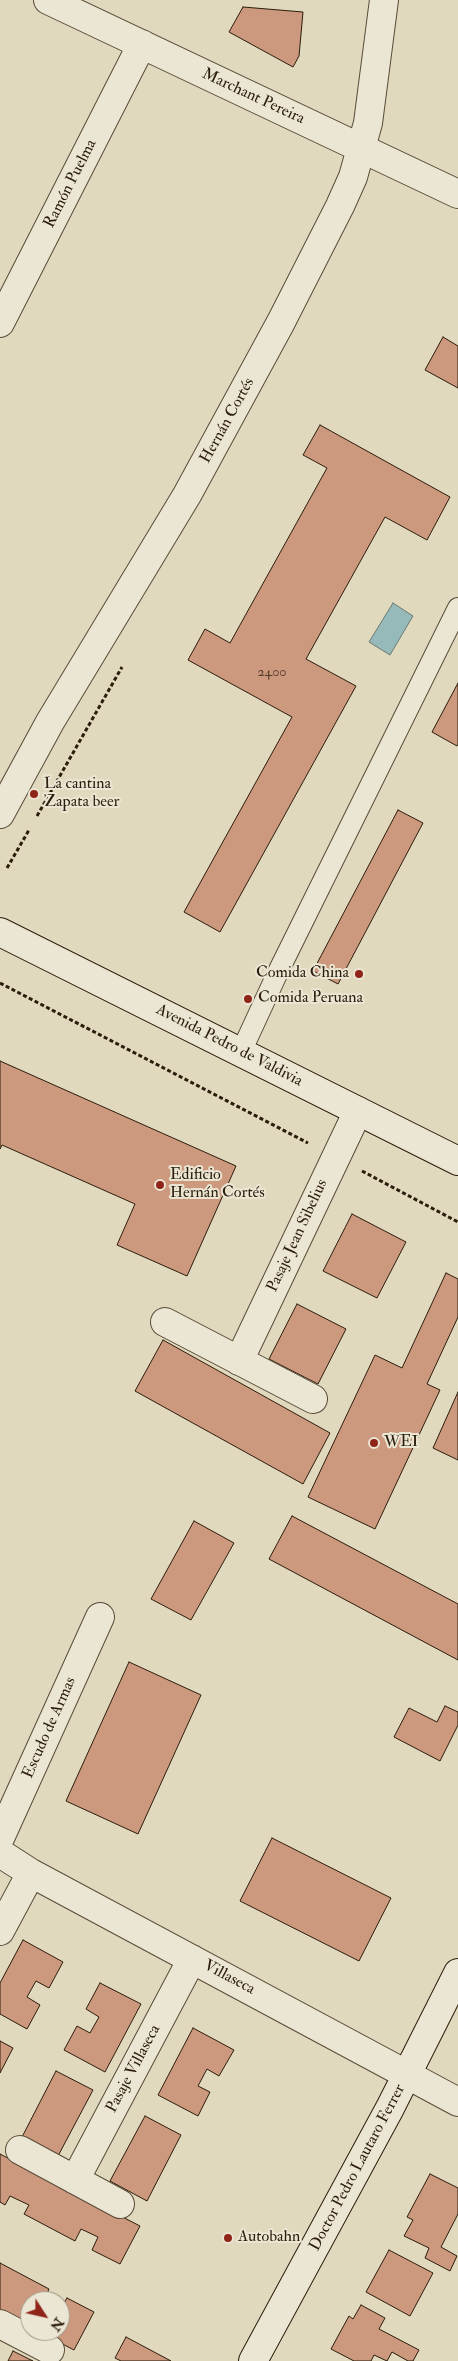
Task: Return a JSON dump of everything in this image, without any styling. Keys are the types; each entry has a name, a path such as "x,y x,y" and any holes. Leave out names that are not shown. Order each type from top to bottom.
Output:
{"street":[{"name":"Marchant Pereira","path":"48,0 458,194"},
{"name":"Hernán Cortés","path":"0,814 50,722 187,495 277,331 340,206 362,149 368,123 384,0"},
{"name":"Ramón Puelma","path":"0,323 142,44"},
{"name":"Avenida Pedro de Valdivia","path":"0,932 458,1161"},
{"name":"Pasaje Jean Sibelius","path":"239,1361 358,1111"},
{"path":"165,1322 314,1400"},
{"name":"Escudo de Armas","path":"0,1838 100,1617"},
{"name":"Villaseca","path":"0,1853 31,1873 458,2102"},
{"path":"0,1931 31,1873"},
{"name":"Pasaje Villaseca","path":"75,2180 192,1959"},
{"name":"Doctor Pedro Lautaro Ferrer","path":"253,2361 408,2075 458,1973"},
{"path":"20,2150 120,2204"},
{"path":"1,2326 50,2350"}],"lane":[{"path":"241,1052 282,963 458,608"}],"path":[{"path":"0,984 458,1222"}],"water":[{"path":"393,603 413,616 390,655 369,642"}],"building":[{"path":"243,7 303,12 299,56 293,67 229,32"},
{"path":"443,337 458,346 458,388 425,370"},
{"path":"320,425 450,497 427,540 385,517 306,659 356,686 220,932 184,912 292,717 188,660 205,629 230,643 327,468 303,455"},
{"path":"458,683 458,744 457,746 432,732"},
{"path":"398,810 423,823 338,984 313,971"},
{"name":"Edificio Hernán Cortés","path":"0,1061 236,1166 187,1276 117,1245 135,1204 2,1145 0,1149"},
{"path":"352,1214 406,1242 377,1298 323,1271"},
{"name":"WEI","path":"446,1273 458,1279 458,1317 427,1384 440,1390 375,1529 308,1497 375,1355 402,1368"},
{"path":"297,1304 346,1329 318,1384 269,1359"},
{"path":"163,1340 330,1433 303,1484 135,1391"},
{"path":"458,1392 458,1460 433,1448"},
{"path":"292,1516 458,1604 458,1660 269,1559"},
{"path":"194,1521 234,1543 191,1620 151,1599"},
{"path":"129,1662 201,1695 138,1834 66,1801"},
{"path":"445,1706 458,1712 458,1725 440,1761 394,1737 409,1708 437,1722"},
{"path":"272,1838 391,1898 359,1961 240,1901"},
{"path":"23,1940 63,1962 49,1988 36,1981 27,1997 40,2005 27,2029 0,2014 0,1983"},
{"path":"100,1983 141,2004 105,2072 64,2050 77,2026 90,2033 99,2017 86,2009"},
{"path":"193,2028 234,2050 219,2076 207,2069 198,2086 210,2092 198,2116 158,2095"},
{"path":"0,2041 13,2048 0,2073"},
{"path":"56,2071 93,2090 58,2156 22,2137"},
{"path":"145,2116 181,2135 147,2201 110,2181"},
{"path":"0,2154 140,2226 120,2264 92,2250 98,2237 81,2229 75,2241 24,2214 29,2205 10,2196 5,2205 0,2202"},
{"path":"430,2174 458,2188 458,2214 441,2247 457,2256 450,2271 425,2258 429,2248 404,2236 413,2220 407,2217"},
{"path":"389,2250 433,2273 410,2316 366,2292"},
{"path":"0,2263 49,2289 48,2291 20,2291 20,2322 0,2312"},
{"path":"70,2300 94,2312 74,2350 56,2341 70,2341"},
{"path":"361,2305 385,2318 379,2329 419,2350 413,2361 408,2361 392,2352 387,2361 374,2355 371,2361 354,2361 331,2349 349,2316 353,2319"},
{"path":"126,2337 171,2361 121,2361 115,2358"},
{"path":"13,2351 33,2361 8,2361"}],"place":[{"name":"La cantina Zapata beer","path":"34,794"},
{"name":"Comida China","path":"359,974"},
{"name":"Comida Peruana","path":"248,999"},
{"name":"Edificio Hernán Cortés","path":"160,1185"},
{"name":"WEI","path":"374,1443"},
{"name":"Autobahn","path":"228,2238"}]}
